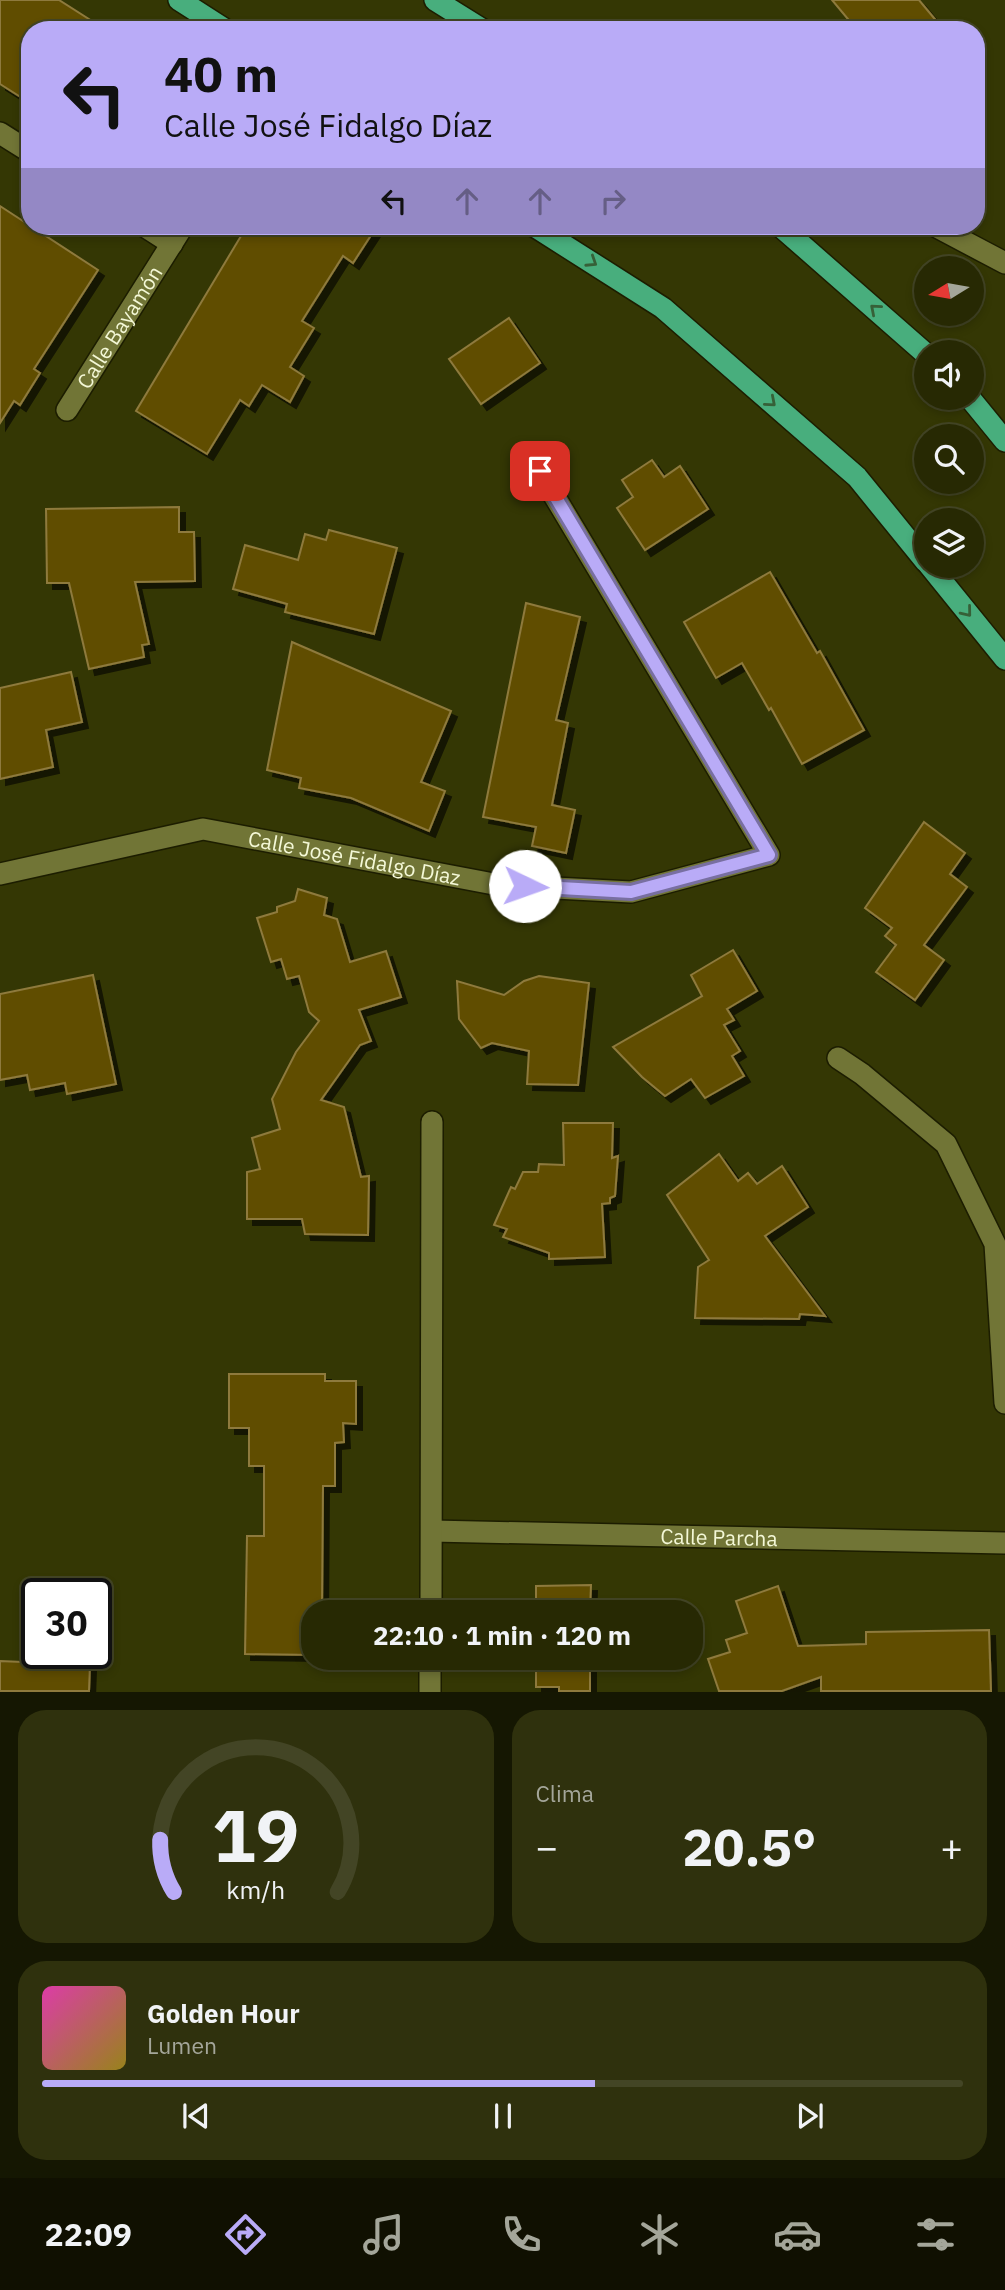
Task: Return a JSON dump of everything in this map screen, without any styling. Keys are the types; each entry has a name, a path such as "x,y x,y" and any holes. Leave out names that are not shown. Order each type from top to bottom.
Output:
{"main road":[{"path":"179,0 212,21"},
{"path":"435,0 469,21"},
{"path":"548,235 663,308 857,477 914,548"},
{"path":"790,235 914,343"},
{"path":"980,410 1005,441"},
{"path":"938,578 1005,659"}],"street":[{"path":"0,133 21,146"},
{"name":"Calle Bayamón","path":"67,410 178,235"},
{"path":"951,235 1005,264"},
{"name":"Calle José Fidalgo Díaz","path":"0,874 202,829 499,885 631,892 769,855 540,471"},
{"path":"838,1058 862,1074 946,1144 995,1244 1005,1403"},
{"path":"431,1600 432,1122"},
{"name":"Calle Parcha","path":"432,1531 1005,1543"},
{"path":"430,1670 430,1692"}],"building":[{"path":"0,0 59,0 92,21 21,21 21,97 0,84"},
{"path":"832,0 919,0 936,21 850,21"},
{"path":"0,206 21,220 21,235 44,235 98,270 34,369 40,373 20,405 14,401 0,423"},
{"path":"242,235 371,235 353,263 343,256 302,321 314,328 290,367 304,376 290,402 262,385 249,406 240,400 207,454 136,411"},
{"path":"509,318 540,363 481,404 449,359"},
{"path":"652,460 664,477 680,466 708,509 645,550 617,508 633,497 622,480"},
{"path":"179,507 179,532 194,532 195,581 135,582 149,644 142,645 144,657 89,669 69,583 47,583 46,509"},
{"path":"329,530 397,548 374,634 285,612 287,604 233,589 245,545 298,560 305,534 326,540"},
{"path":"770,572 817,653 820,651 864,730 802,764 742,663 716,678 684,622"},
{"path":"526,603 580,617 556,720 568,723 552,805 575,810 566,853 532,846 536,827 483,817"},
{"path":"292,642 451,711 421,782 445,791 429,831 351,798 299,788 301,778 267,770"},
{"path":"71,672 82,722 46,730 53,767 0,779 0,688"},
{"path":"924,822 965,853 950,874 967,887 924,945 944,960 915,1000 876,972 896,945 885,936 892,928 865,908"},
{"path":"298,889 327,898 324,915 337,919 350,962 386,951 401,997 359,1010 371,1041 360,1045 321,1100 344,1107 361,1177 369,1176 368,1235 305,1234 302,1219 247,1219 247,1172 260,1169 252,1138 280,1129 272,1099 296,1052 319,1021 309,1012 299,976 287,979 281,959 271,962 257,918 277,912 277,907 295,901"},
{"path":"733,950 757,991 727,1009 734,1020 724,1025 740,1051 732,1056 744,1076 705,1098 691,1079 665,1096 613,1047 702,996 691,975"},
{"path":"93,975 116,1084 67,1094 65,1083 30,1090 27,1075 0,1080 0,994"},
{"path":"539,976 589,983 578,1085 527,1084 529,1051 492,1043 481,1048 459,1019 457,981 504,995 524,981"},
{"path":"563,1123 613,1123 612,1158 618,1156 615,1196 610,1198 610,1203 602,1204 605,1257 549,1259 549,1253 503,1237 507,1229 494,1225 511,1187 515,1189 523,1172 538,1172 539,1164 564,1165"},
{"path":"719,1154 738,1181 748,1173 757,1184 782,1166 808,1207 765,1236 825,1316 800,1314 799,1319 695,1318 698,1267 709,1260 667,1195"},
{"path":"229,1374 325,1374 325,1381 356,1381 356,1424 343,1423 344,1442 335,1443 335,1486 323,1486 322,1600 301,1600 301,1655 245,1654 247,1536 264,1536 264,1466 249,1466 249,1428 229,1428"},
{"path":"591,1585 590,1600 536,1600 536,1586"},
{"path":"778,1586 798,1646 866,1644 866,1632 989,1630 991,1691 821,1691 821,1677 782,1691 719,1691 708,1659 730,1652 726,1640 747,1633 736,1601"},
{"path":"0,1661 21,1662 21,1669 90,1669 89,1691 0,1691"},
{"path":"536,1670 590,1670 590,1691 559,1691 559,1687 536,1687"}],"route":[{"path":"525,886 631,892 769,855 540,471"}]}
